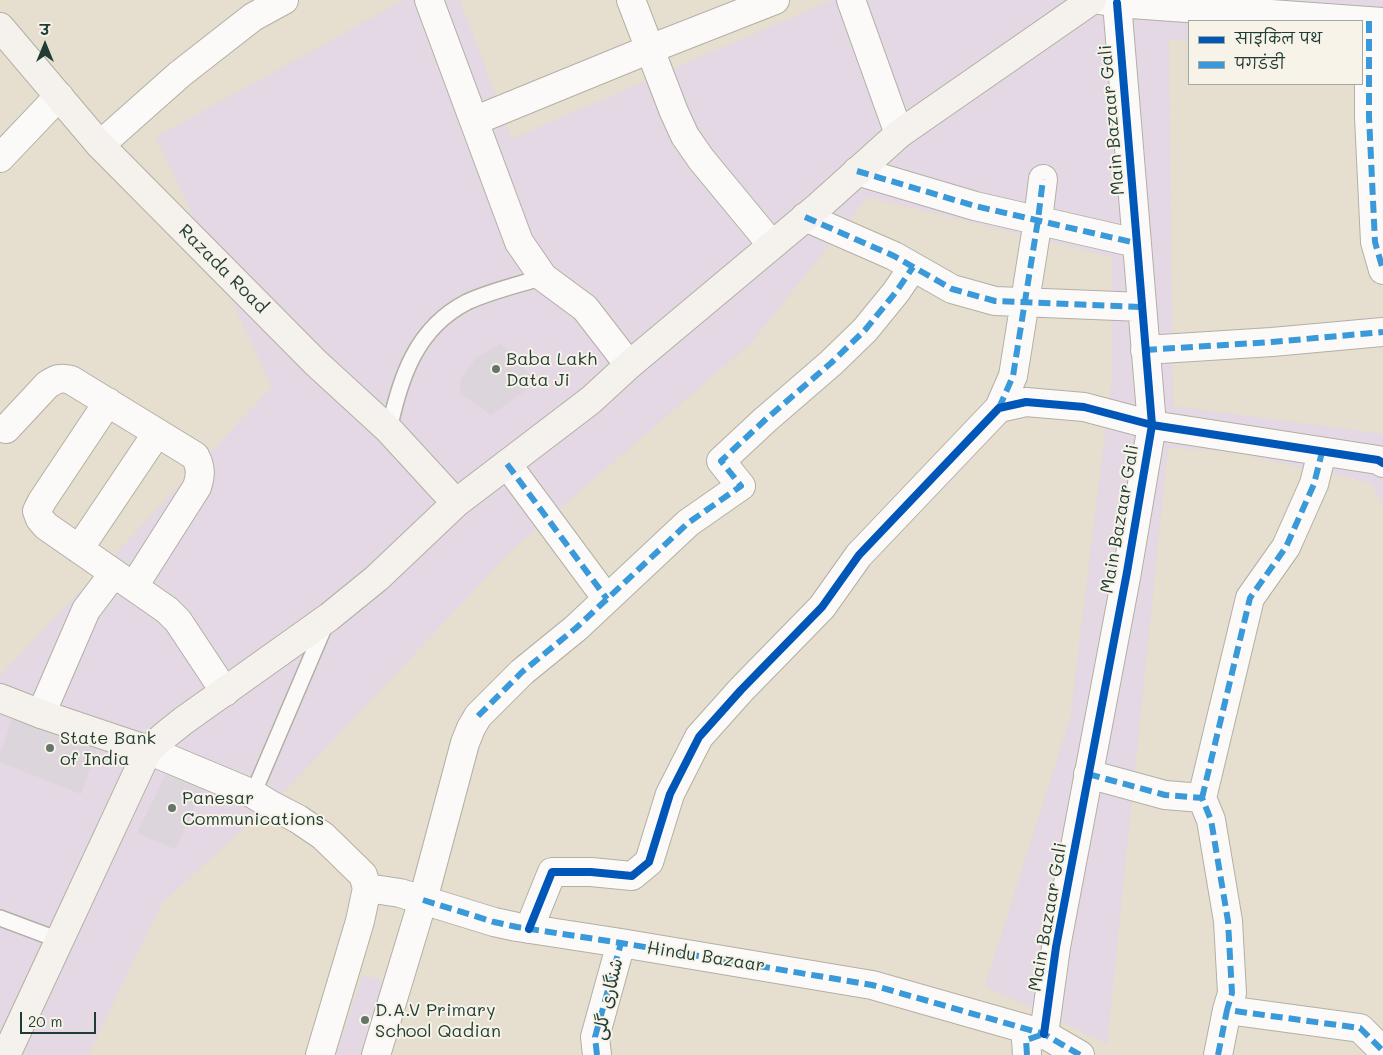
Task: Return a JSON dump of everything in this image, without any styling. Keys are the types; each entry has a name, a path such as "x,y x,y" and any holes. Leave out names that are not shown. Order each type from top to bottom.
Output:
{"main road":[{"path":"6,1055 148,750 183,721 329,617 377,578 456,503 591,400 899,134 1103,1"},
{"name":"Razada Road","path":"0,27 100,145 316,363 389,430 456,503"},
{"path":"0,698 41,714 148,750"}],"street":[{"path":"100,145 180,74 253,18 284,0"},
{"path":"429,0 519,242 543,277 585,308 630,365"},
{"path":"631,0 685,136 701,159 772,245"},
{"path":"474,121 775,0"},
{"path":"850,0 899,134"},
{"path":"1103,1 1350,20"},
{"name":"Main Bazaar Gali","path":"1044,1034 1056,947 1125,582 1152,425 1136,243 1103,1"},
{"path":"1363,21 1376,22 1369,116 1375,242 1383,270"},
{"path":"0,158 59,96"},
{"path":"857,171 975,206 1136,243"},
{"path":"529,929 552,872 591,872 632,876 649,862 670,794 699,737 741,690 822,607 858,554 999,408 1013,376 1043,179"},
{"path":"805,217 894,256 952,289 995,301 1142,307"},
{"path":"376,1055 423,900 465,743 478,716 522,672 576,628 688,523 740,486 721,461 831,363 865,330 896,292 913,267"},
{"path":"1145,350 1272,342 1383,332"},
{"path":"6,429 47,385 62,378 71,380 195,456 200,466 197,486 124,579 86,610 41,714"},
{"path":"108,402 42,501 37,511 40,519 46,526 79,550 167,610 178,621 225,692"},
{"path":"999,408 1026,402 1084,407 1152,425 1378,460 1383,463"},
{"path":"79,550 157,433"},
{"path":"1218,1055 1232,992 1228,921 1212,820 1202,798 1250,598 1286,547 1314,484 1322,452"},
{"path":"508,464 607,599"},
{"path":"148,750 252,794 298,819 323,836 363,875 366,888 360,921 320,1055"},
{"path":"1088,774 1165,795 1202,798"},
{"name":"Hindu Bazaar","path":"366,888 400,893 494,922 529,929 872,985 1044,1034 1080,1055"},
{"name":"شنگاری گلی","path":"597,1055 595,1037 621,943"},
{"path":"1228,1010 1360,1028 1383,1051"},
{"path":"1027,1055 1026,1040 1044,1034"}],"lane":[{"path":"389,430 399,388 409,364 421,342 432,328 448,314 468,302 543,277"},
{"path":"252,794 329,617"},
{"path":"0,918 59,940"}],"shaded area":[{"path":"404,0 460,0 512,139 832,0 1383,0 1383,51 1363,50 1363,20 1188,20 1188,41 1169,40 1173,406 1383,434 1383,507 1371,483 1228,451 1168,448 1107,1044 985,986 1070,718 1112,379 1112,257 868,197 750,344 513,549 290,786 162,903 88,1055 0,1055 0,679 2,674 272,387 156,137"},
{"name":"D.A.V Primary School Qadian","path":"363,975 393,984 370,1055 336,1055"}],"building":[{"name":"Baba Lakh Data Ji","path":"501,344 537,382 491,415 460,393 460,380 476,358"},
{"name":"State Bank of India","path":"15,711 99,741 81,794 0,762 0,755"},
{"name":"Panesar Communications","path":"168,770 206,784 175,849 137,833"}],"marked path":[{"path":"1369,21 1369,117 1375,242 1383,270"},
{"path":"857,171 975,206 1136,243"},
{"path":"999,408 1013,376 1043,179"},
{"path":"805,217 894,256 952,289 995,301 1142,307"},
{"path":"478,716 522,672 576,628 688,523 741,486 721,461 831,363 865,330 896,292 913,267"},
{"path":"1145,350 1272,342 1383,332"},
{"path":"1202,798 1250,598 1286,547 1314,484 1322,452"},
{"path":"507,464 607,599"},
{"path":"1088,774 1165,795 1202,798 1211,820 1228,921 1232,993 1227,1010"},
{"path":"423,900 494,922 517,927 872,985 1044,1034 1080,1055"},
{"path":"597,1055 595,1037 621,943"},
{"path":"1218,1055 1227,1010 1360,1028 1383,1051"},
{"path":"1027,1055 1026,1040 1044,1034"}],"cycle path":[{"path":"1044,1034 1056,947 1127,572 1152,425 1117,3"},
{"path":"529,929 552,872 591,872 632,876 649,862 670,794 699,737 741,690 822,607 859,555 999,408 1026,402 1084,407 1152,425 1378,460 1383,463"}],"place":[{"name":"Baba Lakh Data Ji","path":"496,369"},
{"name":"State Bank of India","path":"50,748"},
{"name":"Panesar Communications","path":"172,808"},
{"name":"D.A.V Primary School Qadian","path":"365,1020"}]}
